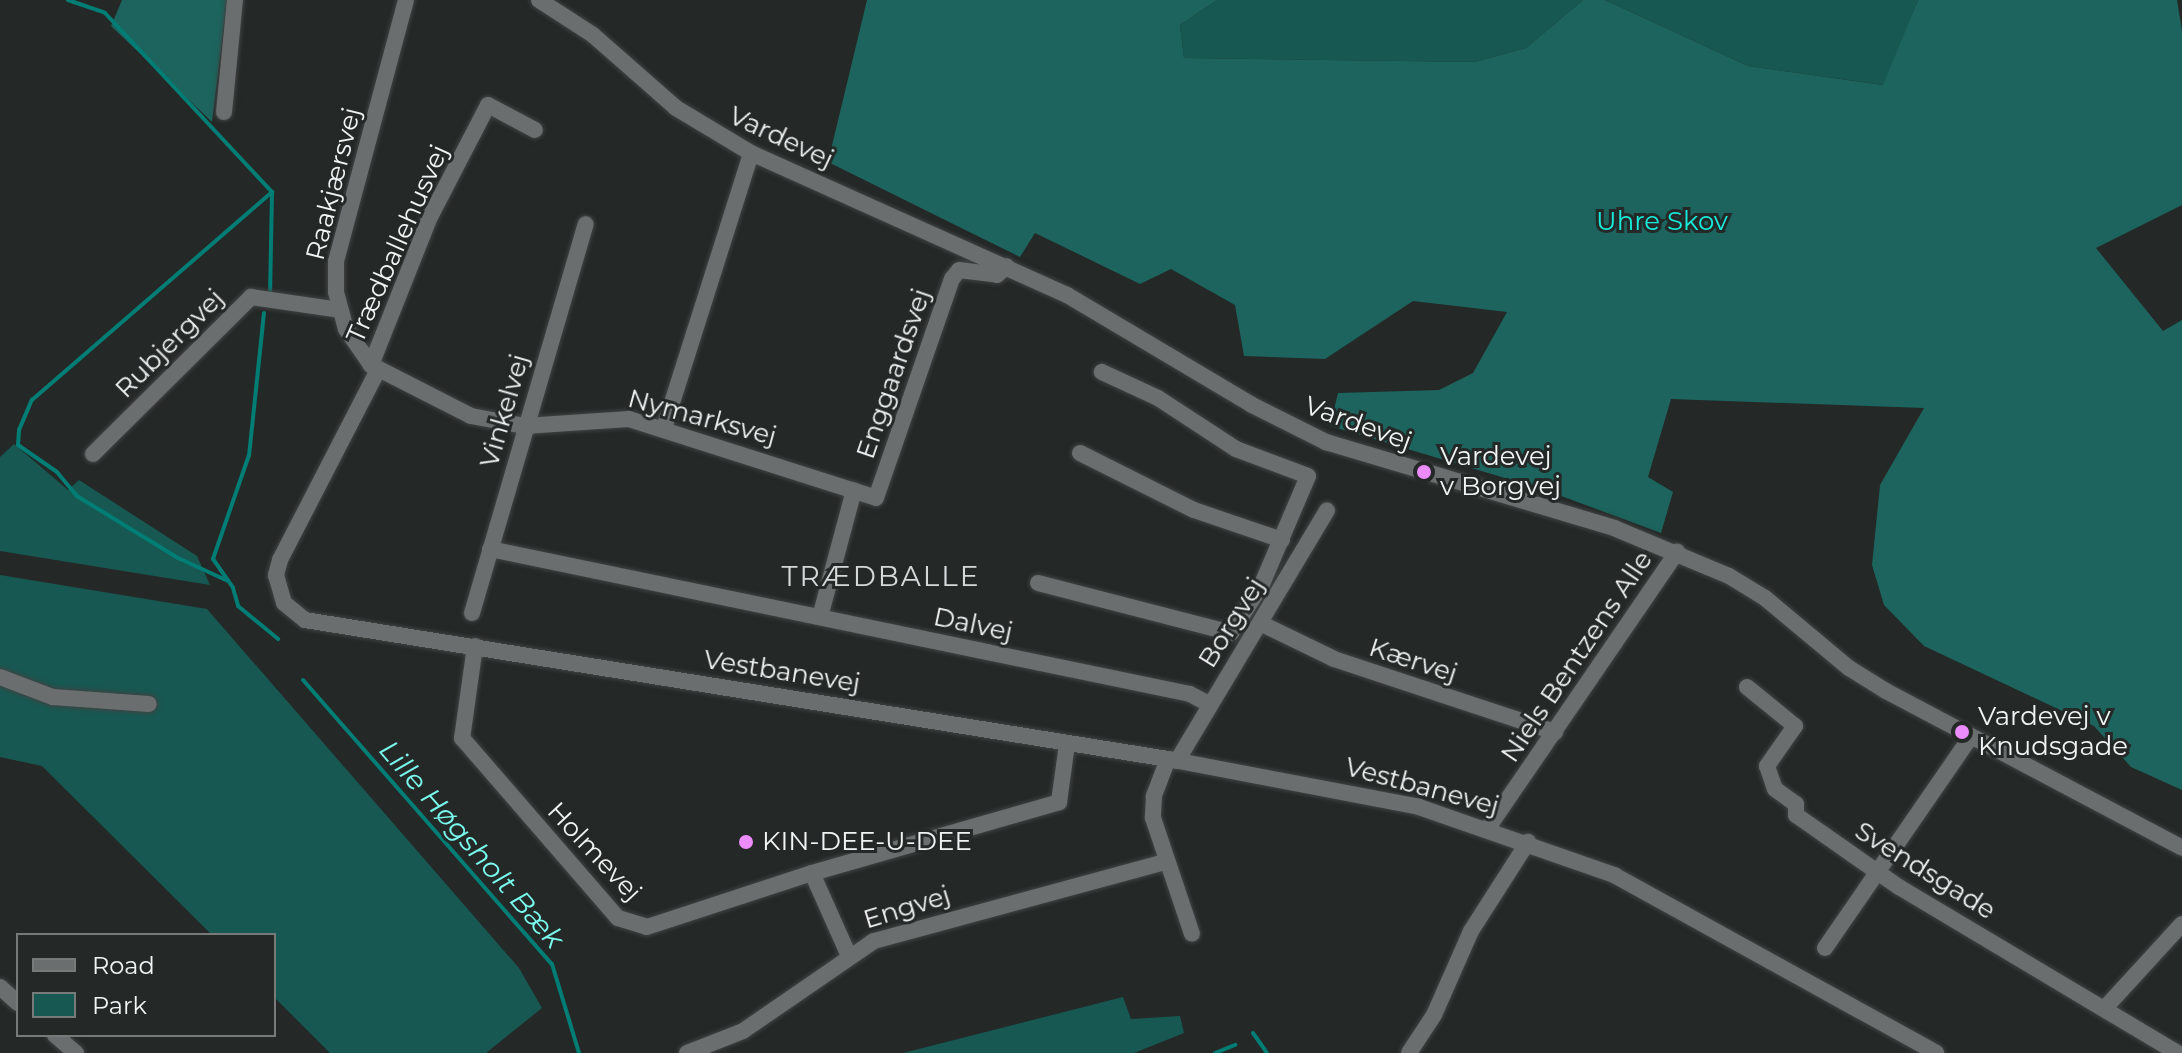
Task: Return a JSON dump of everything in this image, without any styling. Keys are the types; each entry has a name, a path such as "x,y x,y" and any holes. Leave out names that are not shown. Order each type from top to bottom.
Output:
{"street":[{"path":"224,112 235,0"},
{"name":"Raakjærsvej","path":"375,367 346,329 340,310 336,262 406,0"},
{"name":"Vardevej","path":"539,0 593,35 676,108 751,153 1067,295 1314,437 1614,528 1677,552 1765,598 1849,668 2182,848"},
{"name":"Trædballehusvej","path":"375,367 430,217 488,105 535,130"},
{"path":"664,428 751,153"},
{"name":"Vinkelvej","path":"472,613 586,224"},
{"name":"Enggaardsvej","path":"876,498 952,279 959,270 997,275 1007,266"},
{"name":"Rubjergvej","path":"93,454 251,297 340,310"},
{"name":"Nymarksvej","path":"375,367 471,416 525,426 604,418 664,428 876,498"},
{"name":"Vestbanevej","path":"375,367 280,560 278,589 284,603 305,620 1340,789 1488,828 1614,875 1697,917 1936,1053"},
{"path":"1038,583 1231,633 1273,562 1308,476 1236,449 1158,398 1102,372"},
{"path":"1080,453 1194,510 1282,540"},
{"name":"Enggaardsvej","path":"820,617 854,490"},
{"name":"Borgvej","path":"1192,934 1165,862 1153,818 1154,796 1172,760 1260,623 1327,510"},
{"name":"Dalvej","path":"490,549 1190,694 1209,704"},
{"name":"Niels Bentzens Alle","path":"1488,828 1677,552"},
{"path":"1273,562 1291,571"},
{"name":"Kærvej","path":"1260,623 1334,659 1555,732"},
{"name":"Holmevej","path":"475,646 462,738 618,918 647,927 812,873 1059,802 1067,744"},
{"path":"0,677 53,697 149,704"},
{"name":"Svendsgade","path":"1747,687 1795,726 1767,766 1775,789 1796,804 1796,815 1879,873 2178,1053"},
{"path":"1825,948 1971,736"},
{"path":"1409,1053 1434,1015 1471,931 1528,842"},
{"name":"Engvej","path":"687,1053 743,1031 848,954 874,941 1165,862"},
{"path":"812,873 848,954"},
{"path":"2105,1008 2182,924"},
{"path":"0,987 16,1001"},
{"path":"57,1037 76,1053"}],"green space":[{"path":"122,0 227,0 212,122 111,26"},
{"name":"Uhre Skov","path":"867,0 1217,0 1180,25 1184,58 1475,62 1526,48 1583,0 1605,0 1748,66 1883,85 1918,0 2177,0 2182,31 2182,205 2096,248 2163,331 2182,320 2182,790 2131,767 2094,726 1924,646 1884,605 1872,565 1880,485 1924,408 1671,399 1648,477 1673,492 1661,533 1545,490 1330,426 1338,393 1439,390 1473,373 1507,312 1413,301 1325,359 1244,356 1235,305 1171,269 1140,284 1035,233 1020,257 828,162"},
{"path":"1217,0 1583,0 1526,48 1475,62 1184,58 1180,25"},
{"path":"1605,0 1918,0 1884,85 1748,66"},
{"path":"14,444 68,490 79,480 197,556 210,585 0,551 0,457"},
{"path":"0,575 207,609 519,968 542,1008 486,1053 330,1053 276,999 276,933 210,933 42,766 0,757"},
{"path":"1123,997 1131,1019 1180,1016 1184,1033 1134,1053 903,1053"}],"waterway":[{"name":"Lille Høgsholt Bæk","path":"68,0 105,13 272,192 270,293"},
{"path":"228,581 178,558 77,496 57,472 18,445 19,430 32,400 272,192"},
{"name":"Lille Høgsholt Bæk","path":"264,313 249,455 213,559 233,588 238,606 278,639"},
{"name":"Lille Høgsholt Bæk","path":"303,680 552,964 579,1053"},
{"path":"1253,1033 1267,1053"},
{"path":"1215,1053 1235,1045"}],"place":[{"name":"Vardevej v Borgvej","path":"1424,472"},
{"name":"Vardevej v Knudsgade","path":"1962,732"},
{"name":"KIN-DEE-U-DEE","path":"746,842"}],"district":[{"name":"TRÆDBALLE","path":"881,576"}]}
